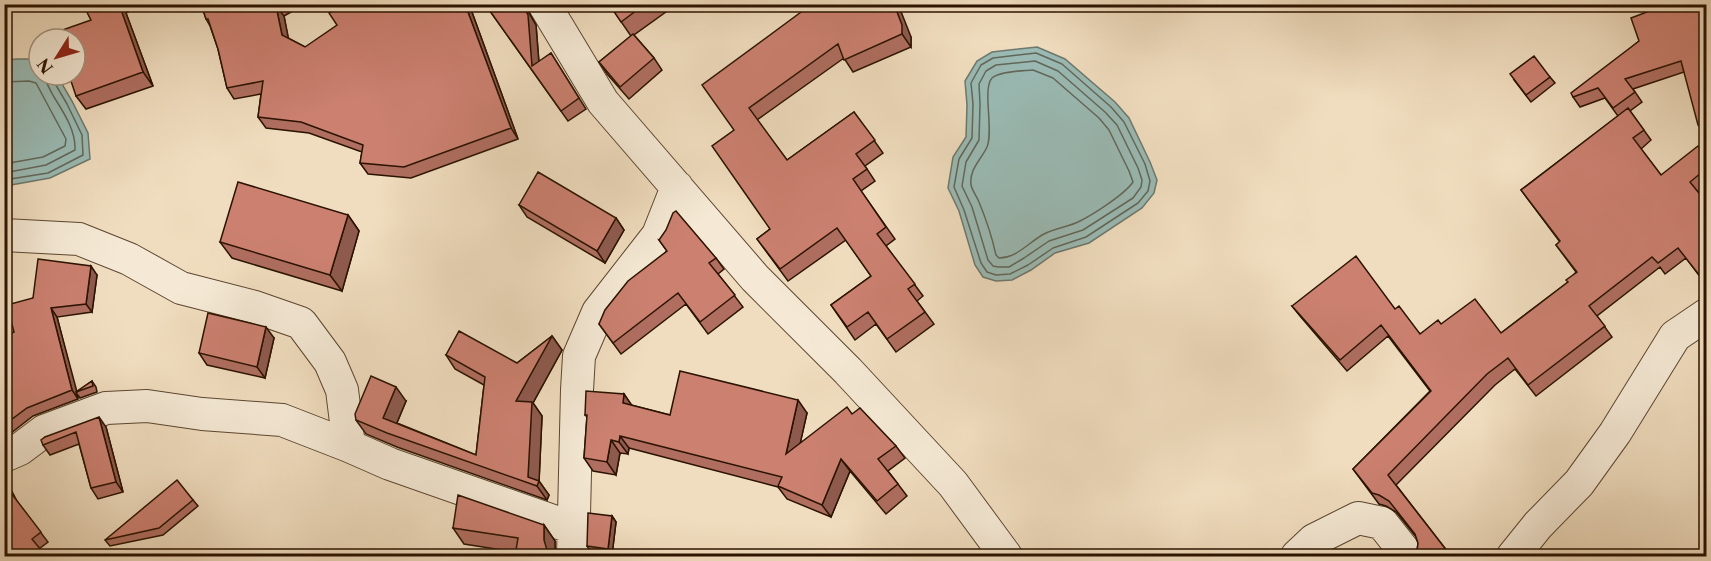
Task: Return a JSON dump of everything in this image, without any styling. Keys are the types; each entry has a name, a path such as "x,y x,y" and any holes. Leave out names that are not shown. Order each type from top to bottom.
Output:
{"street":[{"path":"544,4 603,102 755,278 848,371 953,484 1006,556"},
{"path":"4,456 20,449 44,432 106,408 147,406 202,414 282,420 349,446 573,542 579,356 598,312 658,235 677,187"},
{"path":"4,235 79,239 129,259 181,288 301,323 330,362 342,390 349,446"},
{"path":"1513,556 1538,525 1579,483 1615,433 1675,336 1707,315"},
{"path":"1297,556 1314,540 1358,518 1382,523 1408,556"}],"water":[{"path":"1037,47 1065,59 1115,102 1129,118 1157,180 1154,193 1142,208 1089,243 1055,253 1012,280 996,281 983,277 975,265 959,211 948,188 953,157 966,137 965,81 977,61 992,52"},
{"path":"27,59 27,87 64,87 88,133 90,159 50,178 5,186 5,60"}],"building":[{"path":"83,4 119,4 143,72 76,96 73,87 87,87 87,27 71,27 91,20"},
{"path":"201,4 278,4 276,6 282,35 305,47 337,25 329,13 346,4 465,4 511,128 404,167 360,163 363,145 301,122 258,117 263,81 227,88 218,49"},
{"path":"485,4 522,4 528,15 532,66 551,53 579,98 561,111"},
{"path":"609,4 645,4 621,22"},
{"path":"812,4 894,4 902,25 902,34 844,60 838,44 749,108 787,160 854,112 875,140 856,154 867,169 853,179 886,227 877,234 915,284 908,289 925,312 887,339 868,312 847,327 831,305 871,276 837,228 780,269 757,239 770,229 712,146 734,130 702,85"},
{"path":"1668,4 1707,4 1707,135 1698,125 1681,61 1625,79 1635,92 1613,108 1598,88 1573,97 1571,93 1639,41 1631,18"},
{"path":"633,34 654,58 620,87 599,62"},
{"path":"1534,56 1550,77 1526,95 1510,74"},
{"path":"1628,108 1644,130 1633,138 1661,175 1698,146 1707,157 1707,168 1690,182 1707,203 1707,285 1678,248 1658,263 1652,257 1589,306 1605,326 1528,385 1508,358 1487,374 1388,475 1451,556 1414,556 1418,543 1415,534 1389,501 1372,493 1353,469 1431,391 1381,325 1340,360 1292,306 1356,256 1395,309 1399,306 1420,334 1438,320 1441,324 1475,299 1501,333 1568,282 1566,280 1577,272 1556,245 1560,241 1521,190"},
{"path":"538,172 616,218 597,251 519,205"},
{"path":"238,182 348,215 330,275 220,242"},
{"path":"676,211 716,258 709,263 735,295 700,322 678,293 613,343 599,324 605,310 628,281 667,251 659,240"},
{"path":"38,259 91,266 86,304 51,308 72,390 27,408 4,425 4,336 14,332 7,305 33,298"},
{"path":"208,313 266,327 257,367 199,353"},
{"path":"459,331 517,363 552,336 516,401 532,402 528,477 539,481 537,486 356,420 355,414 371,376 396,387 383,418 476,455 485,377 446,355"},
{"path":"680,371 798,400 786,454 847,407 852,414 860,408 896,446 878,459 898,484 877,501 841,459 822,505 778,486 782,477 620,436 619,442 611,440 607,462 584,458 586,391 624,394 623,403 670,415"},
{"path":"92,381 93,386 76,392"},
{"path":"99,417 116,482 91,488 76,432 43,445 41,440"},
{"path":"4,480 11,493 41,532 32,539 46,556 4,556"},
{"path":"177,480 193,500 159,528 105,540"},
{"path":"458,495 544,525 546,556 515,556 518,538 453,528"},
{"path":"588,513 612,516 608,549 587,546"}]}
